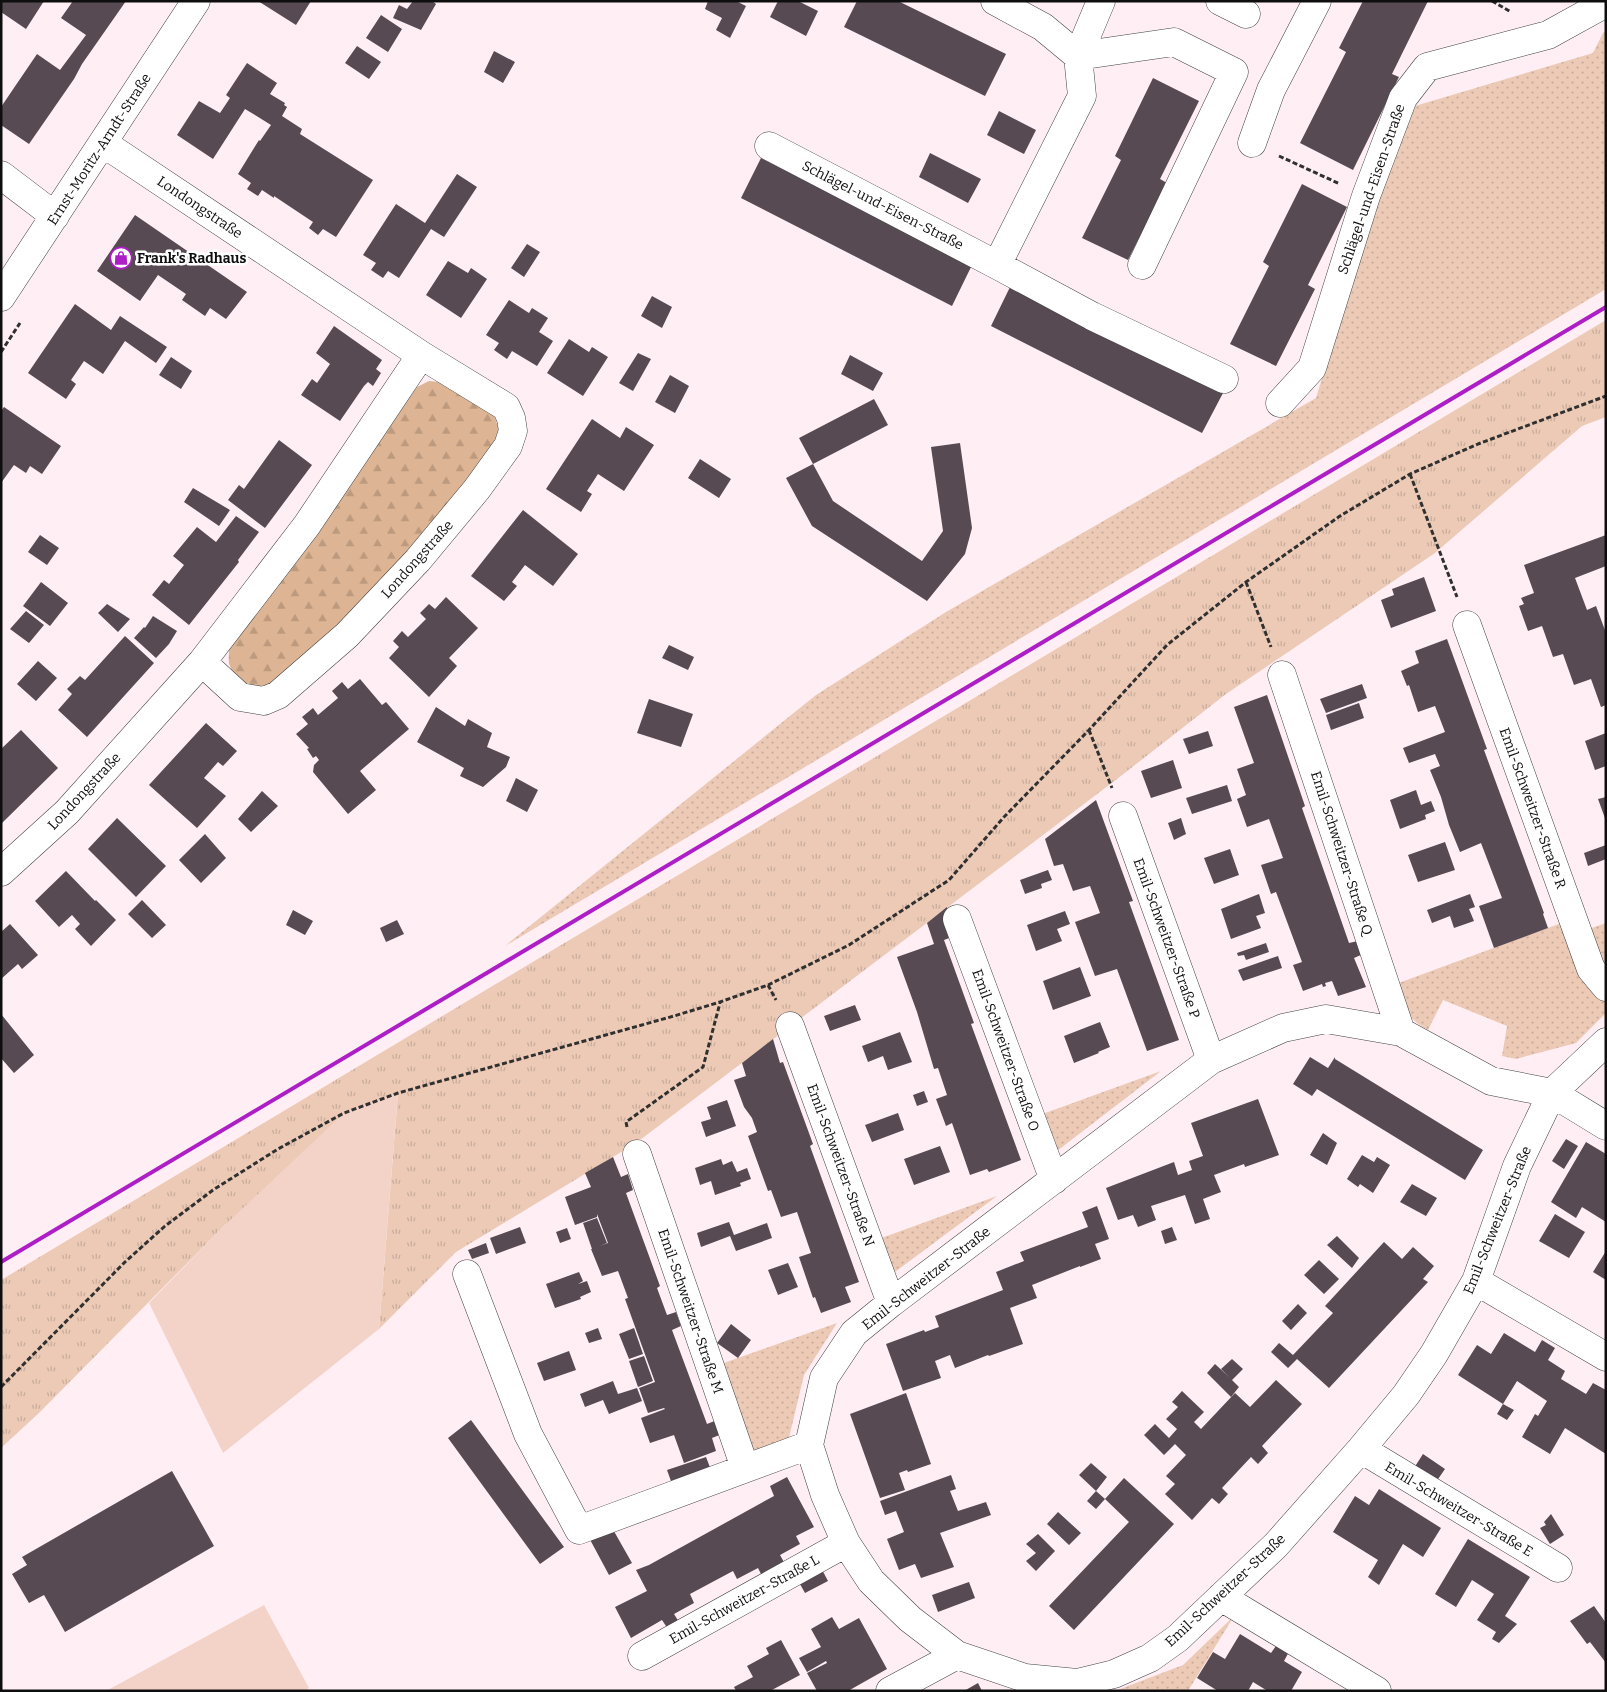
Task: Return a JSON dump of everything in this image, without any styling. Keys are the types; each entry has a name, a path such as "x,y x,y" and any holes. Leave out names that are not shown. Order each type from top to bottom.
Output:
{"street":[{"name":"Ernst-Moritz-Arndt-Straße","path":"1,297 196,1"},
{"path":"995,1 1043,27 1078,56 1174,42 1234,72 1142,266"},
{"path":"997,265 1082,96 1078,56 1101,1"},
{"path":"1220,1 1246,14"},
{"path":"1252,143 1271,90 1317,1"},
{"name":"Schlägel-und-Eisen-Straße","path":"1280,403 1312,368 1366,196 1403,98 1427,67 1548,34 1606,3"},
{"name":"Londongstraße","path":"103,143 421,355 506,407 511,418 513,431 508,446 477,489 418,560 347,635 278,695 264,701 240,697 202,662"},
{"name":"Schlägel-und-Eisen-Straße","path":"769,146 1092,316 1224,379"},
{"path":"1,175 55,216"},
{"name":"Londongstraße","path":"1,872 67,812 202,662 307,525 421,355"},
{"name":"Emil-Schweitzer-Straße R","path":"1467,625 1591,969 1606,987"},
{"name":"Emil-Schweitzer-Straße Q","path":"1282,675 1401,1032"},
{"name":"Emil-Schweitzer-Straße P","path":"1122,816 1211,1060"},
{"name":"Emil-Schweitzer-Straße O","path":"957,919 1054,1180"},
{"name":"Emil-Schweitzer-Straße","path":"1552,1093 1491,1081 1401,1032 1326,1019 1283,1028 1211,1060 890,1303 854,1333 824,1378 809,1445 825,1495 846,1543 871,1581 910,1619 957,1655 1024,1678 1077,1687 1114,1674 1150,1658 1178,1638 1276,1545 1406,1395 1434,1354 1476,1281 1517,1166 1552,1093 1606,1042"},
{"name":"Emil-Schweitzer-Straße N","path":"790,1026 890,1303"},
{"path":"1552,1093 1606,1126"},
{"name":"Emil-Schweitzer-Straße M","path":"637,1154 745,1468"},
{"path":"467,1274 528,1434 579,1530 809,1445"},
{"path":"1476,1281 1606,1357"},
{"name":"Emil-Schweitzer-Straße E","path":"1361,1449 1558,1568"},
{"name":"Emil-Schweitzer-Straße L","path":"642,1656 846,1543"},
{"path":"1221,1597 1377,1691"},
{"path":"890,1691 957,1655"}],"path":[{"path":"1252,143 1366,196"},
{"path":"1,1387 125,1262 165,1226 213,1190 278,1149 344,1113 398,1093 720,1002 768,985 848,945 949,880 1004,818 1089,730 1166,644 1246,582 1340,516 1410,474 1478,444 1606,396"},
{"path":"1410,474 1467,625"},
{"path":"1246,582 1282,675"},
{"path":"1089,730 1122,816"},
{"path":"637,1154 626,1122 703,1067 720,1002"}],"green space":[{"path":"1606,31 1606,289 505,946 816,695 946,612 1316,398 1399,127 1415,106 1593,53 1603,33"},
{"path":"1606,320 1606,417 1582,426 1435,553 1226,694 1117,779 636,1143 456,1252 379,1329 398,1093 225,1225 39,1413 1,1448 1,1280"},
{"path":"429,381 439,382 493,413 498,426 498,444 442,513 397,564 314,647 272,685 253,687 242,681 230,666 229,650 285,576 417,387"},
{"path":"1567,921 1606,994 1606,1013 1576,1043 1516,1059 1502,1056 1507,1026 1443,1000 1428,1030 1414,1021 1406,1011 1396,984"},
{"path":"1606,923 1606,977 1583,931"},
{"path":"1161,1071 1057,1151 1037,1116"},
{"path":"997,1196 895,1272 887,1269 876,1240"},
{"path":"837,1323 804,1375 788,1442 757,1453 748,1449 718,1365"},
{"path":"1234,1616 1188,1691 1115,1691 1183,1665"}],"shaded area":[{"path":"398,1093 379,1329 223,1453 149,1303 225,1225 344,1113"},
{"path":"264,1605 309,1688 305,1691 106,1691"}],"building":[{"path":"1,1 44,1 26,29 1,12"},
{"path":"73,1 126,1 29,144 1,125 1,107 37,54 60,70 86,35 61,18"},
{"path":"258,1 311,1 296,25"},
{"path":"413,1 432,1 436,4 421,30 393,18 399,5 407,9"},
{"path":"708,1 736,1 746,6 730,38 716,30 722,18 705,9"},
{"path":"778,1 798,1 818,11 806,36 770,17"},
{"path":"857,1 898,1 1006,54 985,96 844,27"},
{"path":"1363,1 1428,1 1392,74 1399,77 1353,170 1300,143 1346,52 1339,48"},
{"path":"381,15 402,29 388,52 366,38"},
{"path":"357,46 381,62 369,79 345,63"},
{"path":"494,51 515,62 503,83 484,72"},
{"path":"247,63 277,83 270,94 285,103 284,105 287,107 282,116 302,129 300,134 373,180 336,237 323,229 318,235 309,228 313,222 262,190 258,196 247,189 251,183 238,174 259,140 271,125 245,109 213,159 177,135 199,101 220,113 230,98 226,95"},
{"path":"1153,78 1199,101 1160,179 1167,183 1128,260 1082,238 1121,160 1115,156"},
{"path":"999,111 1036,130 1024,154 987,135"},
{"path":"930,153 981,179 968,203 919,177"},
{"path":"761,158 972,265 952,306 741,198"},
{"path":"457,174 477,187 444,237 431,229 399,278 388,271 383,278 371,270 376,263 363,255 396,204 425,223"},
{"path":"1302,184 1347,207 1308,285 1315,289 1276,366 1230,344 1269,266 1263,262"},
{"path":"135,215 247,292 226,319 210,308 205,316 182,300 186,294 158,275 140,301 97,271"},
{"path":"527,244 540,252 524,277 511,268"},
{"path":"448,261 468,273 471,268 487,279 461,318 426,295"},
{"path":"1011,285 1223,393 1202,433 991,326"},
{"path":"652,296 672,307 662,328 641,316"},
{"path":"509,300 529,313 532,308 548,318 539,332 553,341 537,366 512,351 507,359 494,350 499,343 486,335"},
{"path":"75,304 111,330 120,316 167,347 156,363 125,341 103,374 84,361 71,380 76,384 66,399 28,373"},
{"path":"334,326 382,360 376,369 381,373 373,386 368,382 364,386 340,421 301,395 312,379 317,383 330,364 316,353"},
{"path":"569,339 589,352 592,347 608,357 583,396 547,373"},
{"path":"638,353 651,359 633,391 619,383"},
{"path":"850,355 883,373 873,391 841,374"},
{"path":"171,357 192,371 181,389 159,375"},
{"path":"670,375 689,386 675,413 655,402"},
{"path":"874,399 888,425 813,464 799,438"},
{"path":"4,407 61,446 42,474 30,466 26,473 14,465 1,483 1,411"},
{"path":"592,419 620,438 626,427 654,445 624,491 598,474 587,491 592,494 581,512 546,489"},
{"path":"279,440 312,465 265,528 228,500 239,485 244,489"},
{"path":"960,443 972,528 965,554 927,601 812,526 786,478 813,464 833,501 922,561 943,531 931,447"},
{"path":"700,459 731,479 719,498 688,478"},
{"path":"193,488 230,510 219,526 184,502"},
{"path":"523,510 578,554 553,586 525,565 512,582 517,586 504,601 471,576"},
{"path":"236,516 259,532 238,560 239,562 189,625 152,595 164,580 169,584 184,565 173,556 197,527 216,542"},
{"path":"40,535 59,548 47,565 28,552"},
{"path":"1606,535 1606,566 1575,578 1587,610 1596,606 1606,633 1606,705 1601,707 1591,679 1574,685 1563,654 1553,657 1542,626 1528,631 1519,606 1524,604 1521,598 1534,593 1524,565"},
{"path":"1424,577 1436,611 1391,628 1381,600 1394,595 1392,589"},
{"path":"41,582 68,603 50,626 23,606"},
{"path":"446,597 478,628 449,658 457,666 429,697 389,658 399,647 393,641 402,631 408,637 426,619 420,613 429,604 435,609"},
{"path":"107,604 130,619 118,632 98,613"},
{"path":"26,611 44,625 29,643 10,629"},
{"path":"153,616 177,631 169,644 156,658 134,638 145,628"},
{"path":"125,636 154,663 87,737 58,710 72,694 67,689 80,676 85,680"},
{"path":"1447,639 1487,749 1484,750 1548,928 1494,948 1479,906 1502,898 1481,843 1460,852 1430,770 1440,766 1435,754 1409,763 1403,748 1445,732 1435,706 1418,712 1409,685 1407,686 1401,671 1419,663 1415,651"},
{"path":"669,645 694,657 688,670 662,658"},
{"path":"38,661 57,678 36,701 17,684"},
{"path":"360,679 382,705 386,702 409,729 360,771 376,790 348,814 313,772 314,765 319,760 316,756 313,758 307,749 309,748 296,734 308,724 302,717 313,708 318,715 338,698 332,691 342,682 348,689"},
{"path":"1362,684 1367,698 1326,713 1320,699"},
{"path":"1267,695 1305,806 1302,808 1349,943 1358,941 1363,954 1354,958 1366,987 1338,996 1332,981 1325,983 1326,986 1323,987 1322,984 1303,991 1293,965 1302,962 1276,892 1271,894 1261,865 1283,858 1269,819 1247,827 1237,799 1246,795 1237,769 1254,763 1234,707"},
{"path":"649,699 693,714 681,747 637,733"},
{"path":"1359,703 1364,718 1331,730 1326,715"},
{"path":"436,707 465,726 468,719 492,733 487,747 510,757 506,767 483,787 460,776 464,768 417,742"},
{"path":"206,723 237,751 223,766 218,762 204,778 226,796 197,828 149,785"},
{"path":"21,730 58,768 1,824 1,749"},
{"path":"1208,731 1213,746 1189,754 1183,739"},
{"path":"1606,733 1606,766 1595,770 1585,741"},
{"path":"1173,760 1182,788 1151,798 1141,771"},
{"path":"516,778 538,790 527,812 506,801"},
{"path":"1227,785 1232,801 1192,814 1186,798"},
{"path":"1416,790 1421,805 1431,801 1435,811 1425,815 1426,819 1400,829 1390,800"},
{"path":"262,791 278,806 251,832 238,819"},
{"path":"1606,797 1606,821 1598,799"},
{"path":"1096,800 1133,901 1129,902 1179,1040 1147,1051 1117,969 1095,976 1075,922 1100,913 1090,886 1073,891 1063,864 1054,866 1045,839"},
{"path":"117,818 166,866 136,897 88,849"},
{"path":"1181,818 1186,834 1174,840 1168,823"},
{"path":"205,834 226,858 201,883 179,860"},
{"path":"1445,842 1455,870 1418,882 1408,855"},
{"path":"1606,845 1606,859 1588,866 1584,853"},
{"path":"1230,849 1239,875 1214,884 1204,858"},
{"path":"1048,870 1052,880 1041,884 1042,888 1025,894 1020,880"},
{"path":"66,871 116,920 91,946 75,929 80,924 72,915 59,927 35,901"},
{"path":"1259,894 1265,913 1256,916 1261,928 1231,939 1221,909"},
{"path":"1470,894 1475,907 1469,909 1474,921 1454,928 1450,916 1432,923 1427,910"},
{"path":"142,900 166,925 152,938 128,914"},
{"path":"947,907 957,935 944,940 974,1023 971,1024 1021,1160 989,1172 987,1169 970,1175 952,1123 946,1126 936,1099 947,1095 938,1068 934,1069 917,1012 897,957 934,944 927,923"},
{"path":"293,910 313,921 305,935 286,925"},
{"path":"1065,911 1070,924 1057,929 1062,941 1036,951 1027,925"},
{"path":"397,920 404,934 386,942 380,928"},
{"path":"10,924 38,955 22,969 18,964 1,979 1,932"},
{"path":"1266,943 1269,952 1246,960 1244,955 1238,956 1237,953"},
{"path":"1278,956 1282,968 1243,981 1238,970"},
{"path":"1080,967 1091,996 1053,1010 1043,981"},
{"path":"855,1005 861,1020 830,1031 824,1016"},
{"path":"1,1014 34,1055 14,1073 1,1058"},
{"path":"1100,1022 1110,1047 1074,1063 1064,1036"},
{"path":"900,1032 912,1062 888,1070 883,1056 868,1062 862,1046"},
{"path":"773,1039 780,1063 783,1062 813,1144 810,1146 859,1282 845,1287 851,1302 821,1313 815,1297 813,1298 799,1257 811,1253 797,1212 781,1217 771,1190 768,1191 748,1136 757,1132 752,1118 744,1107 734,1080 746,1076 742,1063"},
{"path":"1310,1057 1328,1068 1335,1057 1335,1059 1483,1150 1465,1180 1317,1089 1312,1096 1293,1084"},
{"path":"924,1091 928,1102 917,1106 913,1095"},
{"path":"1258,1099 1279,1155 1245,1167 1244,1164 1214,1175 1221,1192 1203,1199 1210,1219 1195,1224 1185,1195 1151,1206 1156,1220 1138,1227 1133,1215 1118,1220 1106,1188 1174,1162 1178,1175 1192,1170 1189,1161 1203,1156 1191,1123"},
{"path":"727,1100 736,1126 706,1137 701,1122 711,1119 707,1107"},
{"path":"898,1113 904,1130 872,1142 865,1125"},
{"path":"1323,1133 1337,1143 1327,1165 1310,1155"},
{"path":"1566,1139 1578,1146 1564,1169 1552,1161"},
{"path":"1586,1142 1606,1154 1606,1222 1582,1207 1576,1218 1551,1202"},
{"path":"940,1146 950,1172 914,1185 904,1159"},
{"path":"1362,1155 1374,1162 1377,1157 1390,1165 1373,1193 1360,1184 1358,1187 1347,1179"},
{"path":"613,1157 621,1177 628,1174 633,1190 626,1193 660,1286 657,1288 667,1315 676,1312 681,1326 672,1330 707,1424 717,1420 722,1434 712,1438 716,1451 684,1463 674,1435 650,1443 641,1418 665,1409 648,1413 639,1388 655,1382 625,1299 628,1298 618,1271 602,1276 591,1249 608,1243 597,1214 597,1217 575,1225 565,1197 591,1187 585,1173"},
{"path":"721,1159 723,1165 732,1161 737,1172 747,1168 751,1179 740,1183 741,1186 715,1195 711,1181 700,1185 695,1168"},
{"path":"1412,1184 1437,1198 1426,1216 1400,1202"},
{"path":"1097,1206 1109,1239 1095,1244 1101,1259 1032,1285 1037,1298 1010,1308 1023,1344 955,1368 950,1355 935,1361 941,1378 903,1391 886,1344 924,1330 925,1332 939,1327 935,1316 1003,1290 996,1272 1024,1261 1020,1252 1088,1227 1082,1212"},
{"path":"1555,1214 1585,1232 1569,1258 1539,1241"},
{"path":"597,1218 607,1243 592,1249 583,1223"},
{"path":"729,1222 734,1235 767,1223 772,1238 736,1251 730,1236 701,1247 697,1233"},
{"path":"520,1227 526,1243 496,1254 490,1238"},
{"path":"1172,1227 1177,1240 1165,1244 1161,1231"},
{"path":"567,1228 571,1239 560,1243 556,1232"},
{"path":"1337,1236 1359,1258 1352,1268 1327,1245"},
{"path":"1384,1242 1402,1259 1413,1247 1434,1266 1423,1279 1428,1282 1329,1388 1297,1359 1288,1368 1271,1352 1279,1343 1293,1355 1333,1313 1325,1306"},
{"path":"486,1243 489,1253 472,1259 468,1250"},
{"path":"1606,1251 1606,1280 1593,1272"},
{"path":"1319,1260 1339,1279 1324,1294 1304,1275"},
{"path":"788,1263 798,1287 778,1295 768,1270"},
{"path":"579,1272 583,1281 578,1284 587,1281 591,1292 580,1297 581,1299 555,1308 546,1284"},
{"path":"1298,1304 1307,1313 1291,1330 1282,1321"},
{"path":"731,1324 751,1340 738,1358 717,1343"},
{"path":"598,1328 602,1339 589,1343 585,1333"},
{"path":"634,1328 643,1354 629,1359 619,1334"},
{"path":"1504,1333 1535,1352 1542,1340 1555,1348 1548,1360 1565,1371 1561,1379 1586,1394 1593,1383 1606,1390 1606,1454 1565,1428 1550,1454 1522,1437 1535,1414 1538,1416 1547,1401 1517,1381 1503,1404 1458,1375 1477,1345 1491,1354"},
{"path":"569,1351 576,1370 544,1381 537,1363"},
{"path":"644,1356 653,1381 638,1387 629,1361"},
{"path":"1232,1359 1243,1369 1232,1380 1239,1387 1231,1397 1207,1373 1215,1364 1229,1377 1221,1369"},
{"path":"1276,1380 1302,1404 1262,1446 1268,1453 1258,1464 1251,1457 1222,1488 1228,1494 1219,1504 1212,1498 1192,1520 1165,1494 1175,1484 1166,1476 1186,1455 1175,1444 1164,1455 1144,1435 1155,1424 1169,1438 1177,1429 1166,1419 1178,1407 1172,1402 1182,1391 1204,1412 1194,1422 1201,1429 1235,1393 1250,1407"},
{"path":"613,1381 618,1394 637,1388 642,1401 609,1414 603,1400 585,1407 580,1394"},
{"path":"906,1393 931,1464 899,1473 905,1490 880,1498 850,1414"},
{"path":"1503,1404 1514,1410 1507,1420 1497,1414"},
{"path":"471,1420 564,1547 540,1564 448,1438"},
{"path":"1423,1454 1445,1469 1436,1482 1414,1468"},
{"path":"706,1457 711,1470 672,1484 667,1470"},
{"path":"1091,1463 1107,1477 1096,1491 1079,1475"},
{"path":"172,1471 214,1546 65,1632 44,1595 29,1603 12,1574 27,1565 22,1557"},
{"path":"951,1475 956,1489 950,1491 958,1511 986,1502 991,1515 940,1533 954,1567 921,1578 915,1564 899,1570 887,1539 904,1532 896,1511 885,1515 880,1501"},
{"path":"787,1477 814,1527 796,1536 800,1544 780,1555 785,1564 762,1576 758,1568 737,1579 733,1571 690,1594 694,1603 674,1614 679,1622 668,1629 662,1620 631,1638 615,1607 647,1591 636,1570 649,1565 774,1496 770,1486"},
{"path":"1124,1478 1174,1524 1074,1630 1049,1606 1129,1522 1105,1499"},
{"path":"1379,1489 1441,1528 1423,1557 1403,1544 1379,1585 1368,1577 1378,1560 1333,1532 1355,1496 1369,1505"},
{"path":"1096,1491 1105,1499 1096,1509 1087,1501"},
{"path":"1058,1512 1081,1533 1069,1545 1047,1524"},
{"path":"1551,1514 1564,1535 1550,1544 1540,1528 1546,1525 1544,1522"},
{"path":"611,1526 632,1563 609,1575 587,1534"},
{"path":"1038,1534 1055,1551 1036,1571 1026,1561 1036,1553 1026,1544"},
{"path":"1468,1539 1530,1577 1505,1616 1517,1624 1499,1643 1492,1639 1496,1632 1477,1620 1494,1594 1472,1580 1456,1607 1435,1594"},
{"path":"819,1564 828,1581 805,1593 796,1577"},
{"path":"969,1582 975,1598 938,1612 932,1595"},
{"path":"1594,1606 1606,1623 1606,1663 1590,1642 1587,1644 1570,1621"},
{"path":"832,1617 839,1629 859,1618 887,1669 848,1691 817,1691 807,1673 827,1663 826,1661 807,1672 799,1658 821,1647 811,1629"},
{"path":"1240,1634 1271,1653 1278,1643 1290,1650 1284,1661 1302,1672 1291,1691 1265,1691 1253,1682 1248,1691 1218,1691 1197,1678 1213,1652 1225,1659"},
{"path":"781,1640 800,1675 770,1691 736,1691 734,1687 753,1677 747,1666 769,1654 766,1648"},
{"path":"978,1683 982,1691 964,1691"}],"railway":[{"path":"1,1262 1606,307"}],"place":[{"name":"Frank's Radhaus","path":"121,258"}]}
